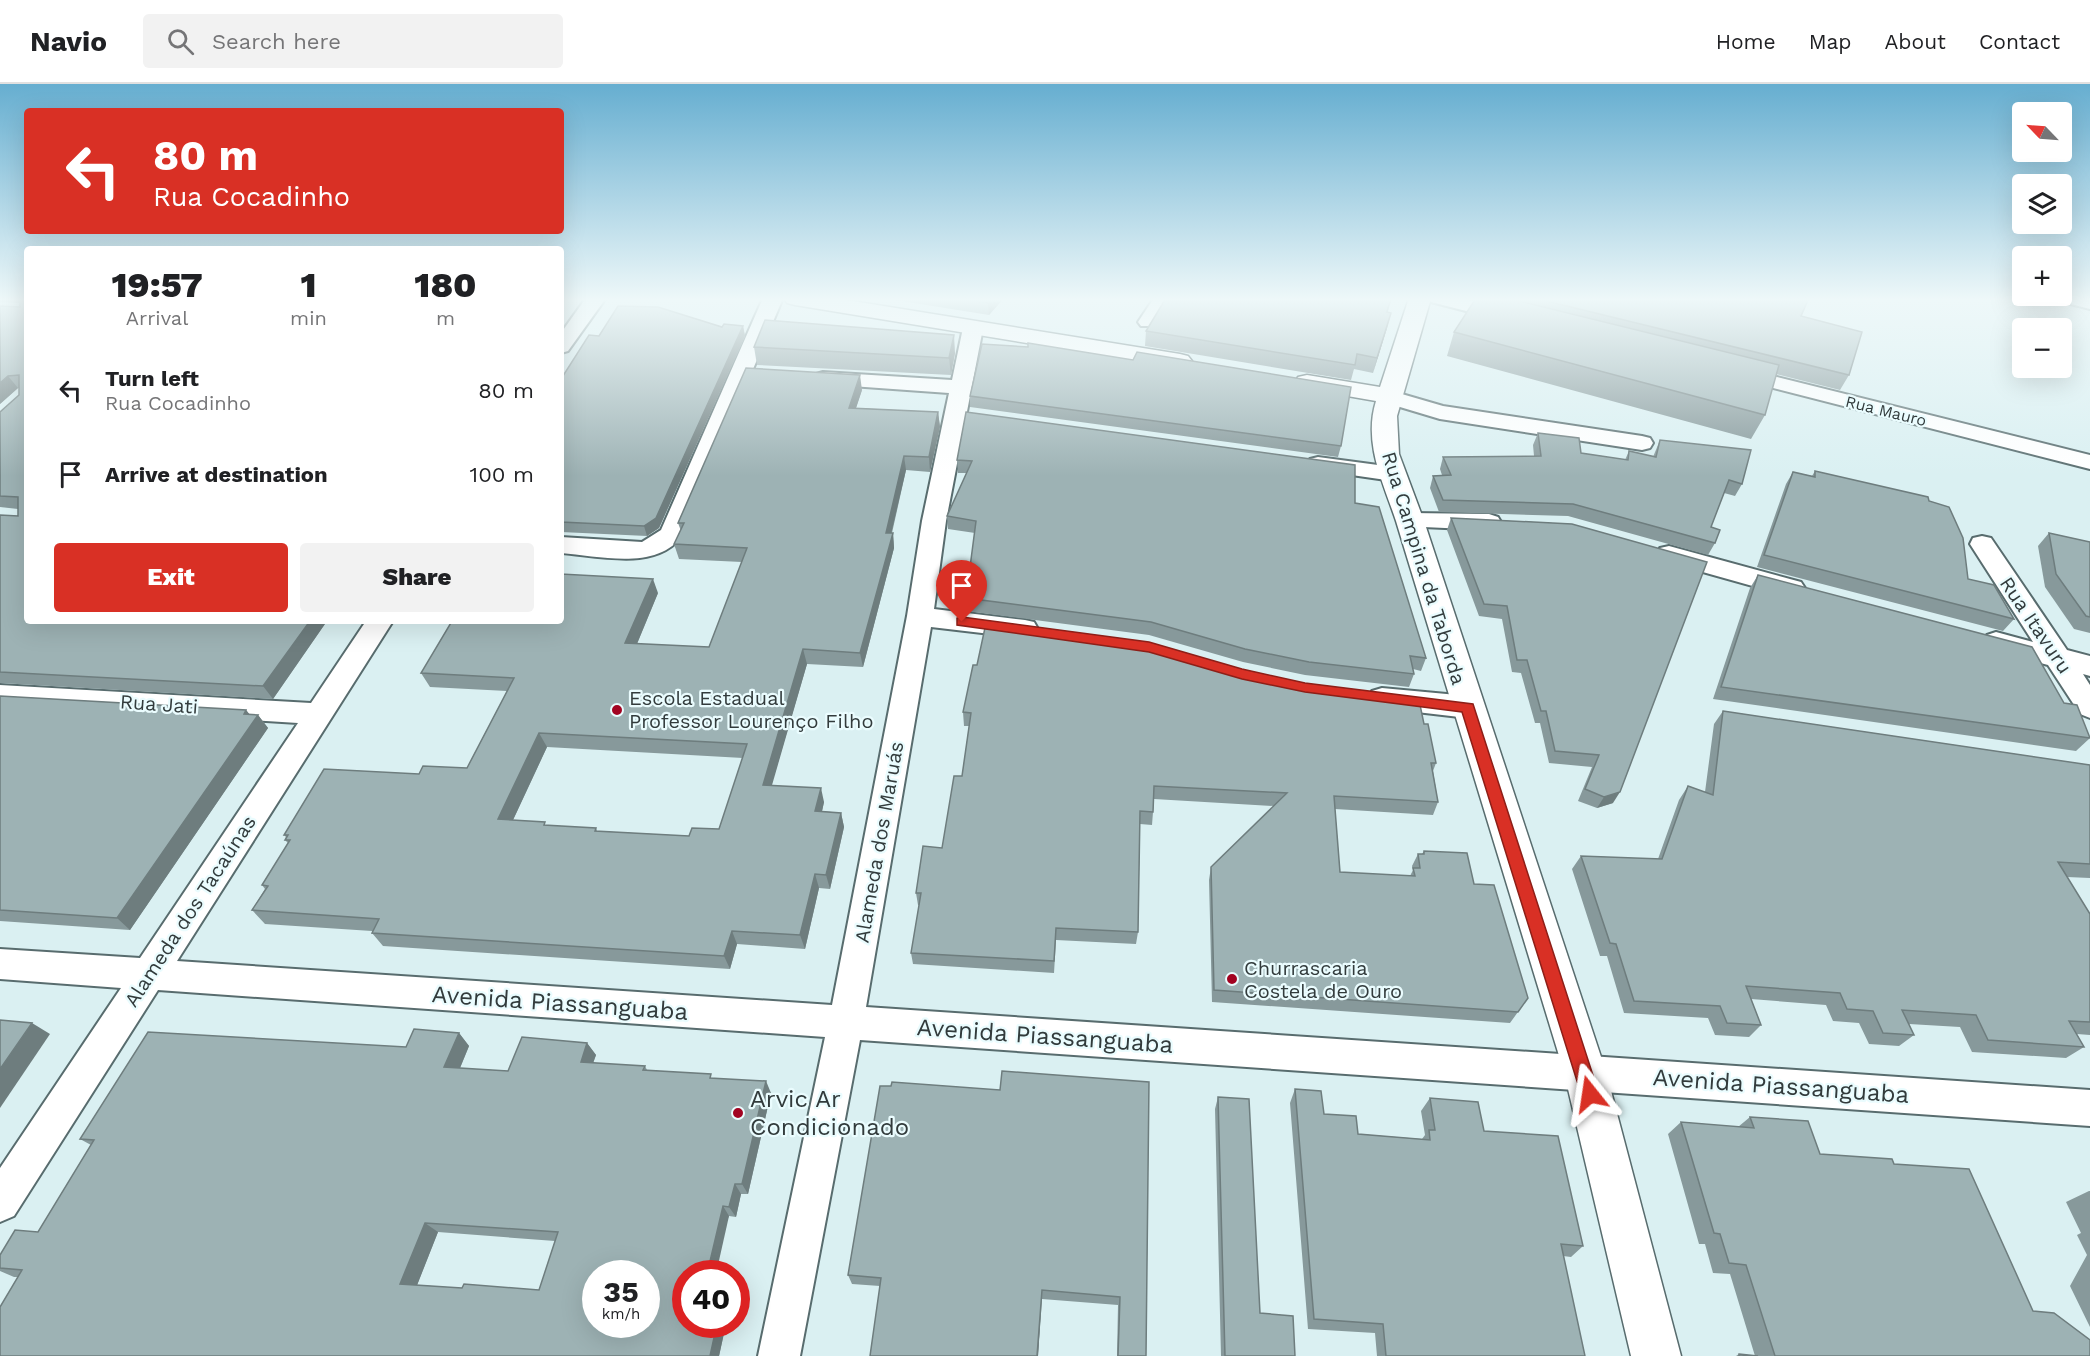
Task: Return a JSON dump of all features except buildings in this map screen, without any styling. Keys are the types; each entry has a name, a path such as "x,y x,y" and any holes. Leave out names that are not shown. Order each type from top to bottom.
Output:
{"street":[{"path":"564,545 642,550 655,548 665,542 672,533 755,373 759,357"},
{"name":"Alameda dos Maruás","path":"779,1356 846,1023 920,616 934,521 965,406 970,357"},
{"path":"1159,357 1207,365"},
{"name":"Rua Campina da Taborda","path":"1401,357 1384,416 1386,454 1410,521 1585,1072 1656,1356"},
{"name":"Rua Mauro","path":"1712,367 2090,462"},
{"path":"801,376 965,406"},
{"path":"1286,379 1388,396 1440,412 1642,443"},
{"path":"1298,461 1393,474"},
{"path":"1410,521 1517,523"},
{"name":"Rua Itavuru","path":"1982,544 2090,707"},
{"path":"1643,546 1818,595"},
{"path":"920,616 1054,633"},
{"name":"Alameda dos Tacaúnas","path":"0,1202 378,624"},
{"path":"1972,636 2090,666"},
{"name":"Rua Jati","path":"0,694 319,714"},
{"path":"1362,696 1468,707"},
{"name":"Avenida Piassanguaba","path":"0,964 2090,1108"}],"place":[{"name":"Escola Estadual Professor Lourenço Filho","path":"617,710"},
{"name":"Churrascaria Costela de Ouro","path":"1232,979"},
{"name":"Arvic Ar Condicionado","path":"738,1113"}],"route":[{"path":"962,622 1149,647 1242,674 1305,687 1362,696 1468,707 1585,1072 1590,1094"}]}
